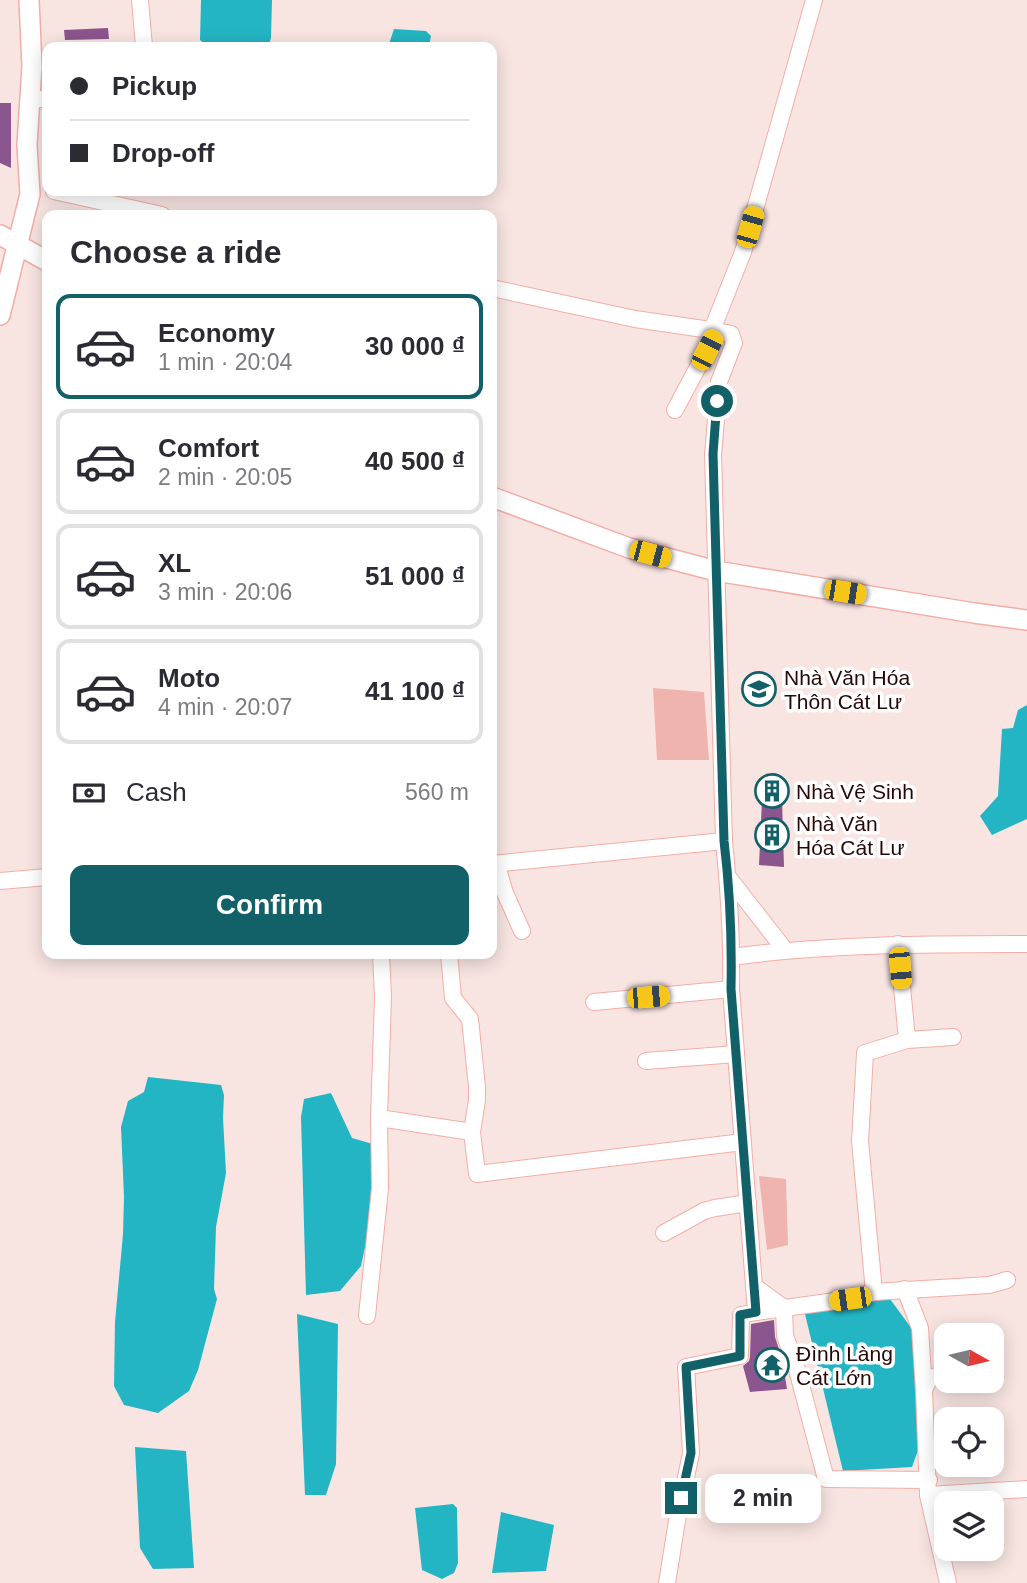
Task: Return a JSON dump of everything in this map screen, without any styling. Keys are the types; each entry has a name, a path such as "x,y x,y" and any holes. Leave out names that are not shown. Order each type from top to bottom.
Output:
{"main road":[{"path":"29,0 32,66 38,99 27,145 29,171 42,188"},
{"path":"0,315 18,245 42,195"},
{"path":"0,235 42,258"},
{"path":"497,499 629,548 716,571 1027,620"}],"street":[{"path":"140,0 144,42"},
{"path":"675,410 714,330 743,252 814,0"},
{"path":"69,196 137,210"},
{"path":"497,289 635,319 714,330 730,334 734,344 719,382 713,454 716,571 727,757 724,841 728,877 731,989 756,1312"},
{"path":"497,863 724,841"},
{"path":"497,871 522,931"},
{"path":"0,881 42,877"},
{"path":"728,877 785,950"},
{"path":"731,957 785,950 898,944 1027,944"},
{"path":"898,944 907,1040"},
{"path":"367,1316 380,1188 381,959"},
{"path":"449,959 453,998 470,1019 477,1087 472,1132 477,1174 743,1142"},
{"path":"594,1002 731,989"},
{"path":"874,1292 860,1141 865,1053 907,1040 953,1037"},
{"path":"646,1061 736,1054"},
{"path":"379,1118 472,1132"},
{"path":"664,1233 704,1211 748,1203"},
{"path":"667,1583 691,1453 686,1367 740,1356 740,1315 850,1299 874,1292 989,1285 1007,1280"},
{"path":"754,1286 784,1308"},
{"path":"905,1289 920,1328 928,1487 948,1583"},
{"path":"784,1308 785,1336 795,1362 826,1479 928,1487 1027,1489"},
{"path":"924,1391 927,1382 934,1377"}],"shaded area":[{"path":"653,688 704,692 709,760 657,760"},
{"path":"759,1176 786,1179 788,1245 767,1250"}],"water":[{"path":"201,0 272,0 270,42 200,40"},
{"path":"394,29 426,31 431,36 430,42 390,42"},
{"path":"1027,705 1027,819 992,835 980,816 998,796 1002,729 1013,728 1018,710"},
{"path":"148,1077 221,1085 224,1095 226,1173 216,1227 214,1289 217,1299 198,1370 189,1391 158,1413 124,1405 114,1386 115,1322 124,1197 121,1127 128,1101 144,1092"},
{"path":"331,1093 352,1138 373,1144 371,1219 361,1266 340,1291 306,1295 301,1117 304,1099"},
{"path":"890,1299 912,1329 924,1413 921,1442 912,1467 843,1471 804,1310"},
{"path":"297,1314 338,1324 336,1464 326,1495 305,1495"},
{"path":"135,1447 186,1451 194,1568 153,1569 140,1548"},
{"path":"453,1504 457,1508 458,1563 454,1573 442,1579 422,1570 415,1508"},
{"path":"501,1512 554,1525 546,1571 492,1573"}],"building":[{"path":"108,28 109,39 65,40 64,30"},
{"path":"0,103 11,103 11,168 0,163"},
{"name":"Nhà Văn Hóa Cát Lư","path":"761,784 784,784 784,867 759,865"},
{"path":"774,1320 775,1337 787,1389 750,1392 743,1366 750,1357 751,1324"}],"place":[{"name":"Nhà Văn Hóa Thôn Cát Lư","path":"759,689"},
{"name":"Nhà Vệ Sinh","path":"772,791"},
{"name":"Nhà Văn Hóa Cát Lư","path":"772,835"},
{"name":"Đình Làng Cát Lớn","path":"772,1365"}],"route":[{"path":"681,1498 691,1453 686,1367 740,1356 740,1315 756,1312 731,989 728,877 724,841 713,454 717,401"}]}
